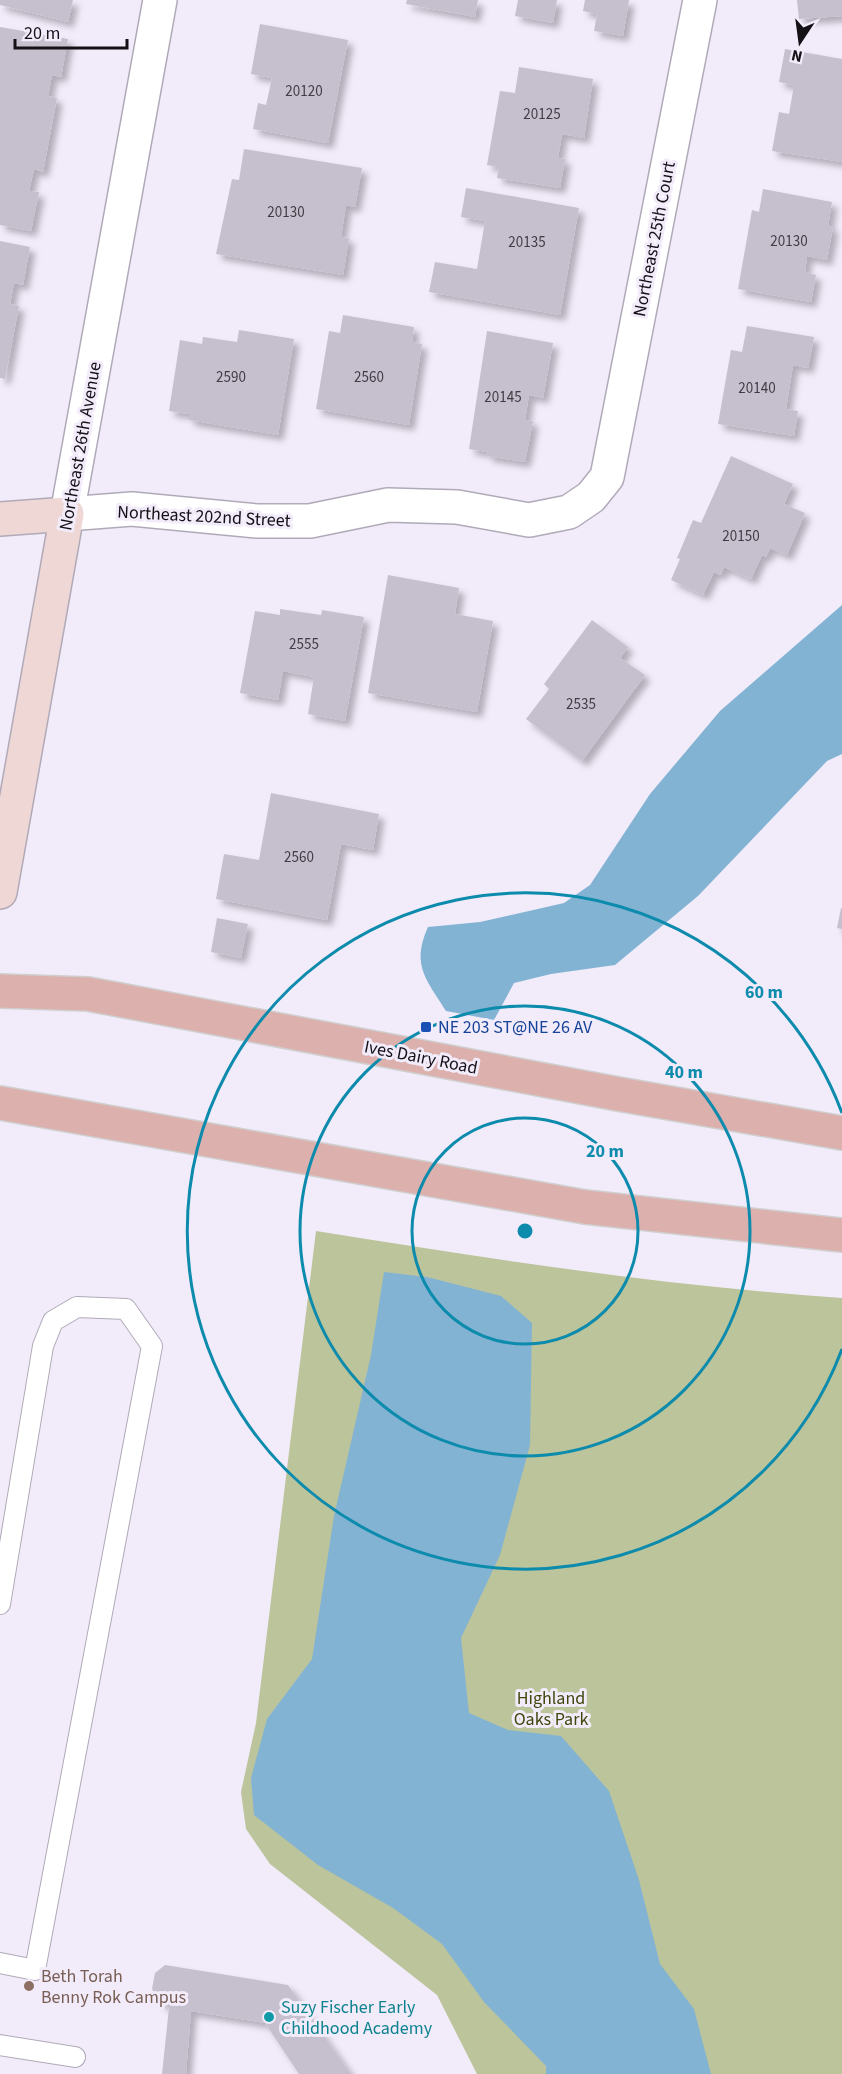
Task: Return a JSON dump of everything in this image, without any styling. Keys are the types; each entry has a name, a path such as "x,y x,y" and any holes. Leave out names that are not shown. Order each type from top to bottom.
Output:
{"main road":[{"name":"Northeast 202nd Street","path":"0,519 67,514"},
{"name":"Northeast 26th Avenue","path":"0,892 67,514"},
{"name":"Ives Dairy Road","path":"0,991 88,994 607,1092 842,1133"},
{"path":"0,1103 585,1207 842,1235"}],"street":[{"name":"Northeast 26th Avenue","path":"67,514 160,0"},
{"name":"Northeast 25th Court","path":"607,477 700,0"},
{"name":"Northeast 202nd Street","path":"67,514 132,509 257,521 309,521 388,505 457,507 530,520 569,512 591,497 607,477"}],"lane":[{"path":"0,1604 43,1346 53,1321 77,1307 126,1309 152,1346 35,1970 0,1963"},
{"path":"0,2045 75,2057"}],"green space":[{"name":"Highland Oaks Park","path":"316,1231 644,1279 842,1298 842,2074 477,2074 437,1995 270,1864 246,1829 241,1792 256,1723"}],"water":[{"path":"842,605 842,754 827,761 698,896 615,965 551,974 514,983 494,1020 446,1011 427,980 421,962 423,940 428,927 480,922 564,903 590,885 650,794 720,711"},
{"path":"384,1272 427,1277 501,1296 532,1323 530,1445 500,1555 461,1638 469,1713 508,1730 561,1736 609,1791 639,1880 660,1964 694,2009 711,2074 546,2074 546,2066 484,2002 442,1944 393,1908 318,1865 254,1815 251,1778 267,1719 312,1659 334,1516 371,1355"}],"building":[{"path":"0,0 73,0 68,22 0,5"},
{"path":"407,0 478,0 475,17 406,4"},
{"path":"518,0 557,0 553,23 515,16"},
{"path":"585,0 629,0 623,36 594,31 597,14 583,11"},
{"path":"797,0 842,0 842,16 799,19"},
{"path":"260,24 348,40 328,143 253,129 258,103 266,105 272,78 251,74"},
{"path":"0,27 68,39 61,77 52,75 48,96 57,98 43,172 34,169 29,191 39,192 31,231 0,225"},
{"path":"785,49 842,59 842,162 772,151 779,112 789,114 794,85 779,82"},
{"path":"519,67 593,79 584,138 562,134 558,158 565,159 560,188 497,178 499,167 487,165 500,91 515,93"},
{"path":"244,149 362,168 355,207 346,205 341,237 349,238 343,275 216,254 232,179 239,180"},
{"path":"466,188 579,208 560,315 429,292 435,262 477,269 485,221 461,217"},
{"path":"763,189 832,202 828,226 833,227 827,260 807,256 805,272 816,275 811,302 738,289 752,210 759,212"},
{"path":"0,241 30,247 23,285 14,283 10,304 19,306 5,379 0,378"},
{"path":"343,315 414,327 412,342 422,344 409,425 316,409 329,331 340,333"},
{"path":"747,326 814,337 808,368 793,365 786,409 798,411 794,436 718,424 731,350 742,352"},
{"path":"239,330 294,339 278,435 189,420 189,414 169,411 180,340 202,344 203,337 237,342"},
{"path":"487,331 553,343 543,398 529,395 525,420 533,421 525,462 487,456 488,452 469,449"},
{"path":"731,456 793,484 784,504 805,513 787,555 770,548 766,557 762,555 751,579 724,567 721,575 714,572 703,595 671,580 680,559 677,558 693,520 701,523"},
{"path":"388,575 459,588 455,614 493,621 477,712 368,693"},
{"path":"280,609 321,615 322,610 364,617 345,721 308,714 314,677 283,671 278,700 240,693 255,611 280,615"},
{"path":"592,620 628,647 620,658 645,675 582,761 526,719 549,689 544,684"},
{"path":"271,793 379,814 373,850 341,844 327,920 216,899 224,854 259,860"},
{"path":"842,908 842,929 837,928"},
{"path":"217,918 248,924 241,958 211,952"},
{"name":"Suzy Fischer Early Childhood Academy","path":"165,1965 288,1985 351,2074 299,2074 265,2023 191,2011 186,2074 162,2074 169,2008 159,2002 152,1989 155,1973"}],"place":[{"name":"NE 203 ST@NE 26 AV","path":"426,1027"},
{"name":"Beth Torah Benny Rok Campus","path":"29,1986"},
{"name":"Suzy Fischer Early Childhood Academy","path":"269,2017"}]}
